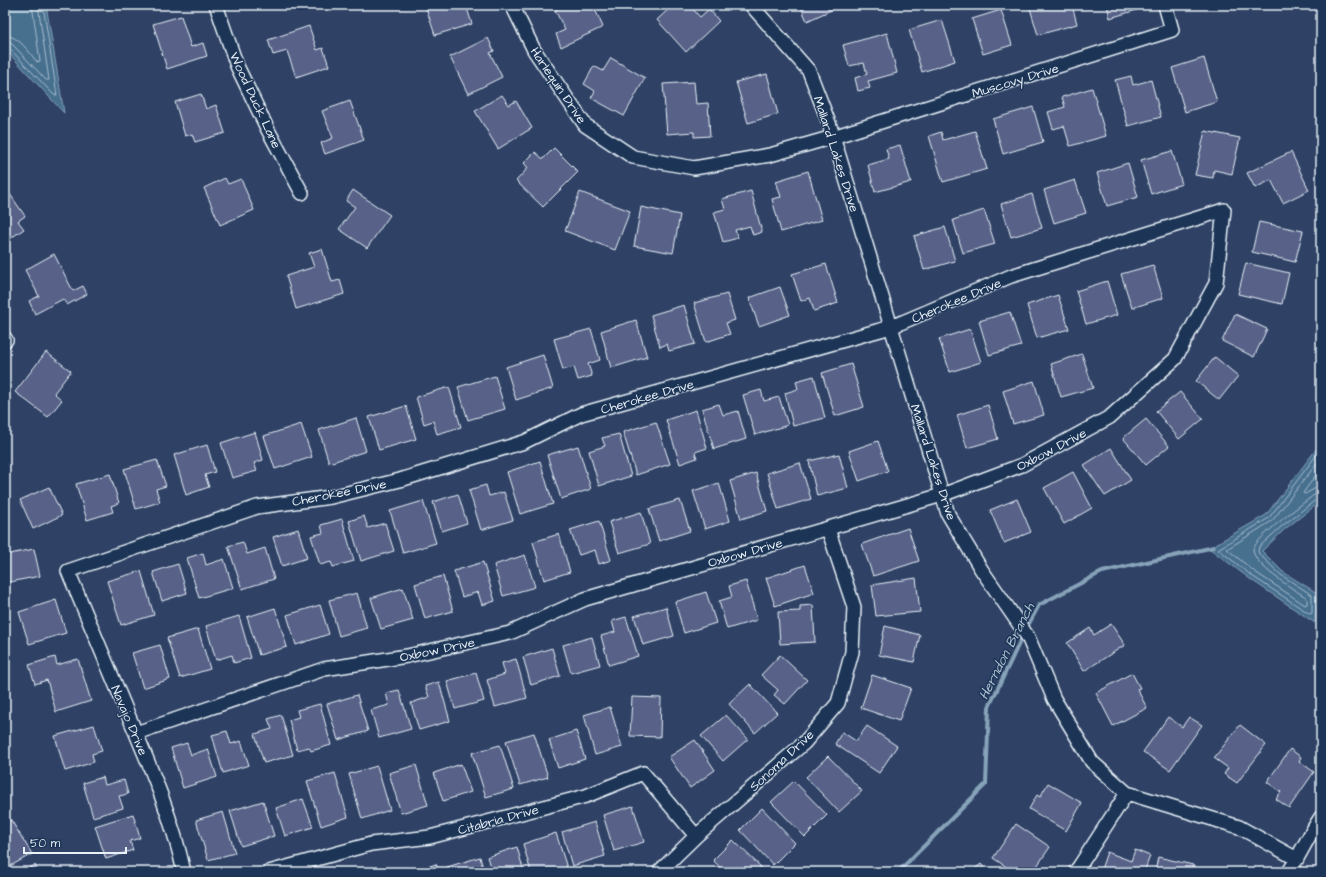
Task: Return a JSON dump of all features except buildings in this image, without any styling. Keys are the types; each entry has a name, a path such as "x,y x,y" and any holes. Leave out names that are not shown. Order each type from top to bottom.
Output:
{"street":[{"name":"Wood Duck Lane","path":"216,5 237,66 268,130 302,193"},
{"name":"Harlequin Drive","path":"512,5 534,50 585,125 633,157 694,168 770,155 833,137"},
{"name":"Mallard Lakes Drive","path":"751,5 808,71 833,137 948,514 981,569 1028,636 1054,699 1092,762 1127,793 1239,827 1297,859"},
{"name":"Muscovy Drive","path":"833,137 1172,30 1165,5"},
{"name":"Cherokee Drive","path":"68,571 257,507 330,497 400,480 524,442 582,414 891,327 1011,276 1224,210"},
{"name":"Oxbow Drive","path":"136,733 324,669 407,656 510,633 585,599 942,495 1022,465 1110,417 1175,359 1216,284 1224,210"},
{"name":"Sonoma Drive","path":"659,872 696,836 804,743 838,702 852,652 854,607 828,528"},
{"name":"Navajo Drive","path":"68,571 159,789 179,847 184,872"},
{"name":"Citabria Drive","path":"269,872 371,844 430,837 571,800 586,796 643,773 696,836"},
{"path":"1075,872 1080,867 1127,793"},
{"path":"1289,872 1309,834 1321,817"}],"water":[{"path":"5,5 46,5 64,113 5,49"},
{"path":"1321,443 1321,501 1285,529 1262,551 1283,572 1317,593 1315,623 1250,579 1209,548 1266,515"}],"waterway":[{"name":"Herndon Branch","path":"1026,629 1039,605 1102,572 1214,547"},
{"name":"Herndon Branch","path":"898,872 986,784 989,707 1023,635"}]}
